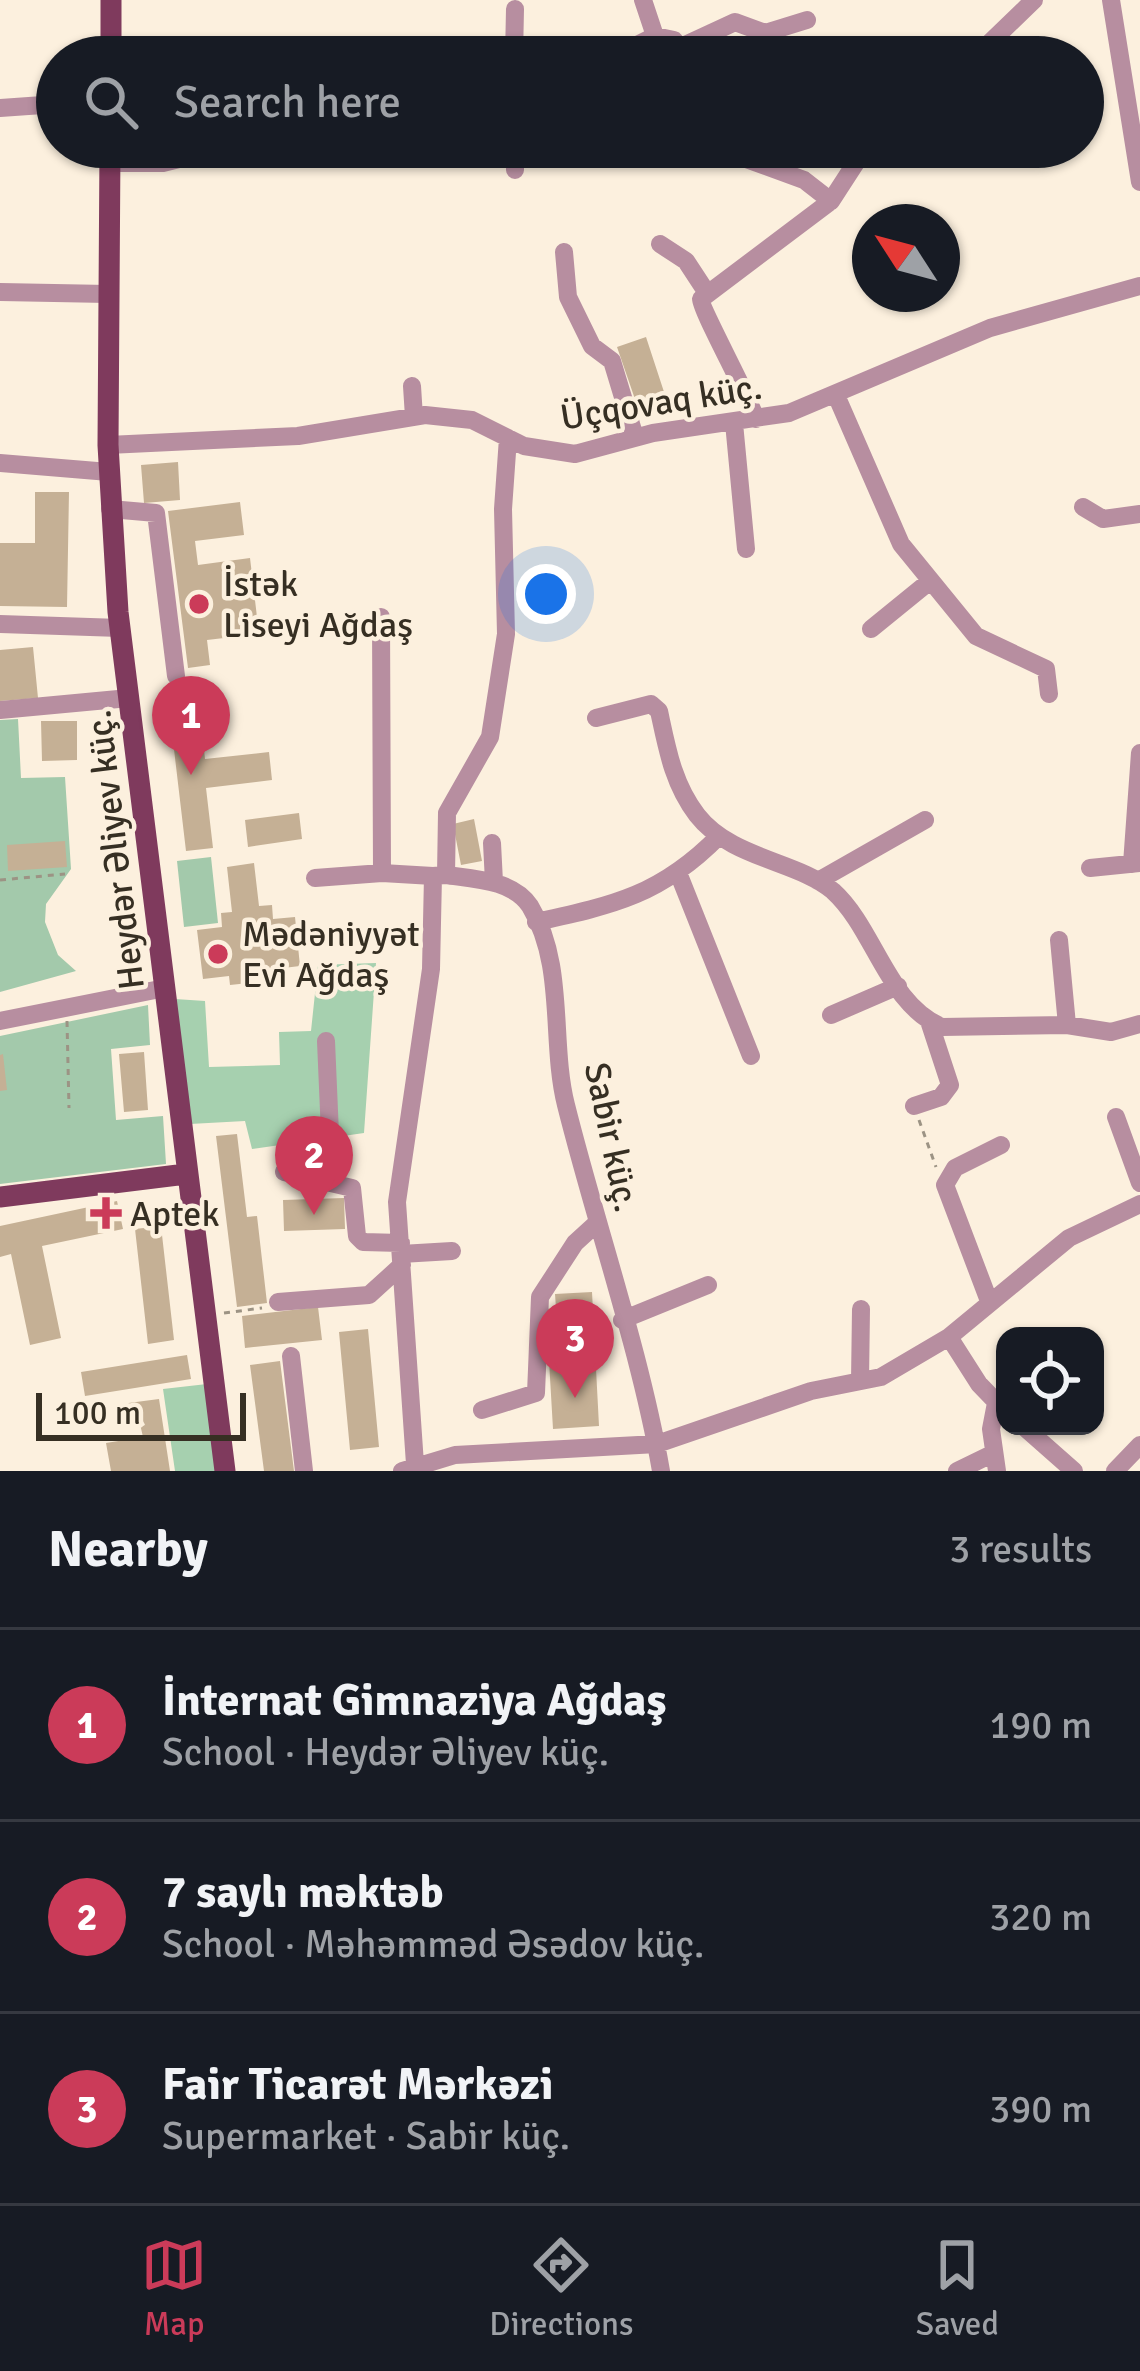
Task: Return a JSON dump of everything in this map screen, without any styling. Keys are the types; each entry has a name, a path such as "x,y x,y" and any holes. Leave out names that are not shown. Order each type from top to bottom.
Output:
{"main road":[{"path":"111,0 111,36"},
{"name":"Heydər Əliyev küç.","path":"110,168 108,445 120,628 225,1471"},
{"path":"0,1197 186,1174"}],"street":[{"path":"644,0 655,35"},
{"path":"997,36 1034,0"},
{"path":"1111,0 1140,182"},
{"path":"514,36 515,9"},
{"path":"711,36 735,22 765,33 808,20"},
{"path":"0,108 36,105"},
{"path":"772,168 803,179 832,200"},
{"path":"756,419 733,359 701,312 706,293 810,222 832,200 853,168"},
{"path":"660,244 686,261 706,293"},
{"path":"564,251 568,297 592,346 612,361 635,437"},
{"name":"Üçqovaq küç.","path":"108,445 298,436 414,417 455,416 542,451 575,454 635,437 756,419 836,395 990,328 1140,286"},
{"path":"0,292 109,294"},
{"path":"412,386 414,417"},
{"path":"836,395 886,516 930,581 976,636 1046,669 1049,694"},
{"path":"734,423 746,549"},
{"path":"508,438 502,508 506,634 490,737 447,813 431,969 398,1180 422,1466 657,1444 812,1391 902,1369 949,1337 1069,1238 1140,1204"},
{"path":"0,463 109,472"},
{"path":"1083,507 1103,519 1140,514"},
{"path":"110,509 156,513 176,676"},
{"path":"872,628 930,581"},
{"path":"381,617 382,873"},
{"path":"0,623 120,628"},
{"path":"0,710 129,698"},
{"path":"596,718 638,703 659,711 681,791 718,836 818,881 860,922 898,986 929,1022 950,1085 941,1097 914,1106"},
{"path":"1090,868 1136,863 1140,753"},
{"path":"818,881 925,820"},
{"path":"315,878 382,873 494,882 529,904 536,922 609,906 679,875 718,836"},
{"path":"492,843 494,882"},
{"path":"679,875 751,1056"},
{"name":"Sabir küç.","path":"536,922 551,978 564,1099 662,1471"},
{"path":"1059,940 1067,1025"},
{"path":"831,1015 898,986"},
{"path":"0,1022 165,988"},
{"path":"929,1022 942,1027 1067,1025 1111,1032 1140,1024"},
{"path":"326,1041 332,1181"},
{"path":"1116,1117 1140,1183"},
{"path":"989,1301 945,1185 947,1176 1001,1145"},
{"path":"284,1172 352,1188 357,1236 363,1242 401,1254 452,1251"},
{"path":"482,1410 536,1393 540,1297 575,1243 598,1222"},
{"path":"278,1302 369,1295 401,1254"},
{"path":"622,1320 708,1285"},
{"path":"860,1381 861,1309"},
{"path":"949,1337 996,1400"},
{"path":"291,1356 304,1471"},
{"path":"957,1471 996,1462 991,1429 996,1418"},
{"path":"1033,1435 1074,1471"},
{"path":"1115,1471 1140,1445"}],"path":[{"path":"0,880 65,874"},
{"path":"67,1008 69,1108"},
{"path":"914,1106 935,1166 947,1176"},
{"path":"223,1313 278,1302"}],"green space":[{"path":"18,719 21,778 65,777 71,869 46,904 45,922 58,955 76,971 0,992 0,720"},
{"path":"211,857 218,923 184,927 177,861"},
{"path":"376,963 364,1133 252,1149 245,1121 190,1124 175,999 205,1001 209,1067 280,1065 279,1032 311,1031 318,965"},
{"path":"148,1005 150,1045 111,1049 116,1120 163,1116 166,1164 0,1184 0,1036"},
{"path":"207,1384 219,1471 175,1471 163,1389"}],"building":[{"path":"646,337 665,395 637,405 617,347"},
{"path":"178,462 180,500 144,503 141,465"},
{"path":"35,492 69,492 67,607 0,606 0,543 35,543"},
{"path":"240,502 244,535 195,541 198,565 250,558 259,634 207,640 210,665 188,668 168,511"},
{"path":"33,647 38,698 0,701 0,650"},
{"path":"199,704 205,759 269,752 272,780 206,788 213,848 186,851 169,707"},
{"path":"41,721 77,721 77,760 42,761"},
{"path":"299,813 302,839 248,847 245,820"},
{"path":"474,819 482,861 461,865 453,824"},
{"path":"65,841 67,867 8,871 7,845"},
{"path":"254,863 259,906 272,905 273,919 295,917 300,966 275,969 277,980 230,985 229,976 203,979 197,930 222,927 221,913 232,912 227,867"},
{"path":"144,1052 148,1110 124,1112 119,1054"},
{"path":"0,1055 7,1090 0,1091"},
{"path":"237,1134 247,1217 257,1216 267,1303 237,1307 216,1136"},
{"path":"344,1198 345,1229 284,1231 283,1200"},
{"path":"117,1201 123,1229 42,1246 61,1338 30,1345 11,1254 0,1257 0,1226"},
{"path":"161,1226 174,1340 148,1344 135,1229"},
{"path":"592,1292 599,1426 553,1429 546,1309 556,1308 555,1294"},
{"path":"318,1307 322,1340 245,1348 242,1316"},
{"path":"368,1329 379,1447 350,1450 339,1332"},
{"path":"187,1355 191,1379 85,1396 81,1372"},
{"path":"280,1361 294,1471 264,1471 250,1365"},
{"path":"159,1399 170,1471 111,1471 106,1443 143,1437 140,1424 124,1427 121,1404"}],"place":[{"name":"İstək Liseyi Ağdaş","path":"199,604"},
{"name":"İnternat Gimnaziya Ağdaş","path":"191,775"},
{"name":"Mədəniyyət Evi Ağdaş","path":"218,954"},
{"name":"Aptek","path":"106,1213"},
{"name":"7 saylı məktəb","path":"314,1215"},
{"name":"Fair Ticarət Mərkəzi","path":"575,1398"}]}
